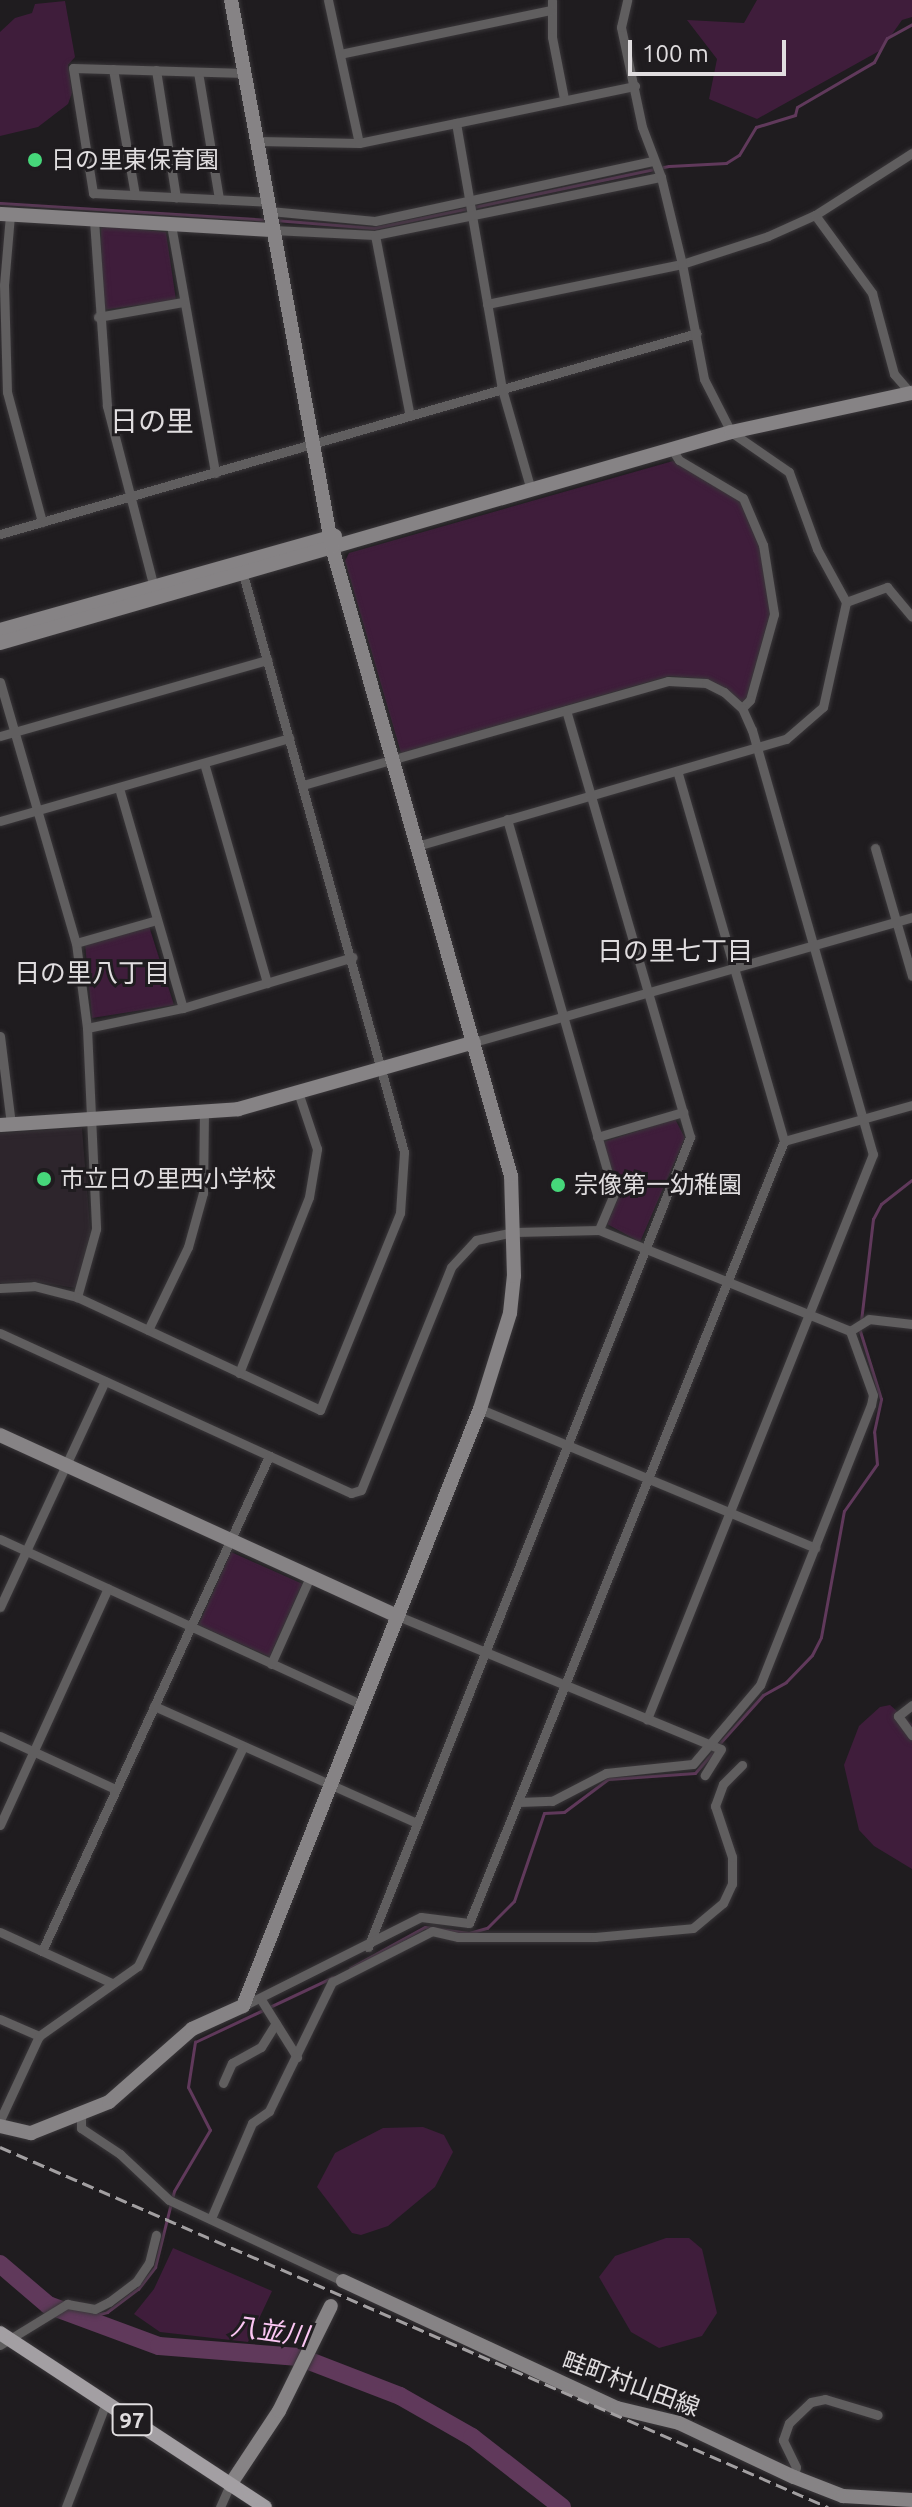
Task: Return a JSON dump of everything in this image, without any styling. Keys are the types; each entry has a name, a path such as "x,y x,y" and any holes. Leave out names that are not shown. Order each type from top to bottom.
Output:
{"main road":[{"name":"97","path":"2,2338 265,2507"}],"street":[{"path":"231,0 331,542 511,1176 515,1232 510,1313 480,1409 328,1785 243,2006"},
{"path":"328,0 359,143"},
{"path":"417,846 786,739 823,707 846,602 817,549 789,472 729,428 704,379 682,264 661,177 653,161 621,27 627,0"},
{"path":"340,54 551,5 564,99"},
{"path":"245,73 73,68 93,193 219,199 375,221 653,161"},
{"path":"113,69 135,195"},
{"path":"156,70 176,197"},
{"path":"198,72 219,199"},
{"path":"259,141 359,143 635,86"},
{"path":"456,123 466,201 502,389 530,486"},
{"path":"487,304 682,264 815,215 912,153"},
{"path":"42,522 7,392 5,214 375,235 661,177"},
{"path":"815,215 872,293 894,374 910,390"},
{"path":"94,220 98,317 107,406 155,593"},
{"path":"171,225 215,473"},
{"path":"375,235 410,416"},
{"path":"98,317 183,302"},
{"path":"0,534 697,333"},
{"path":"0,643 155,593 729,428 910,390"},
{"path":"530,486 672,449 729,428"},
{"path":"672,449 679,460 743,498 763,545 774,614 750,700 742,708"},
{"path":"0,630 243,574 331,542"},
{"path":"0,1288 34,1286 77,1297 320,1410 400,1213 404,1152 353,957 243,574"},
{"path":"846,602 887,587 912,617"},
{"path":"0,736 267,660"},
{"path":"303,785 683,680 706,683 742,708 757,747 873,1154 647,1719"},
{"path":"0,682 76,943 87,1028 96,1229 77,1297"},
{"path":"368,1947 414,1822 687,1148 683,1112 566,711"},
{"path":"0,821 289,738"},
{"path":"204,763 267,983"},
{"path":"243,1747 138,1966 39,2036 0,2123 31,2133 109,2102 192,2029 368,1947 421,1917 469,1923 784,1141 677,771"},
{"path":"119,788 183,1008"},
{"path":"507,819 614,1194 599,1230"},
{"path":"875,848 912,976"},
{"path":"0,1036 6,1125 204,1115 563,1018 912,917"},
{"path":"76,943 157,920"},
{"path":"87,1028 183,1008 353,957"},
{"path":"239,1373 309,1197 317,1149 298,1092"},
{"path":"784,1141 912,1105"},
{"path":"597,1137 683,1112"},
{"path":"148,1330 188,1247 203,1193 204,1115"},
{"path":"0,1333 351,1493 361,1490 451,1267 476,1240 515,1232 599,1230 850,1331 873,1395 871,1405 760,1685 684,1767 606,1773 552,1801 519,1802"},
{"path":"850,1331 869,1319 912,1324"},
{"path":"0,1607 105,1381"},
{"path":"480,1409 815,1548"},
{"path":"0,1435 398,1616 721,1749 705,1775"},
{"path":"42,1951 269,1456"},
{"path":"0,1539 361,1704"},
{"path":"271,1664 310,1577"},
{"path":"0,1825 108,1588"},
{"path":"912,1705 898,1716 912,1735"},
{"path":"154,1706 414,1822"},
{"path":"0,1736 115,1789"},
{"path":"212,2216 252,2123 269,2111 332,1982 432,1931 465,1937 664,1934 704,1922 723,1903 735,1874 715,1806 723,1784 742,1765"},
{"path":"464,1922 465,1937"},
{"path":"0,1932 112,1983"},
{"path":"260,1998 297,2057"},
{"path":"0,2019 39,2036"},
{"path":"223,2083 232,2063 261,2047 276,2023"},
{"path":"81,2114 81,2128 120,2154 169,2200 212,2216 343,2281"},
{"path":"2,2338 67,2304 95,2309 136,2282 149,2263 156,2235"},
{"name":"畦町村山田線","path":"343,2281 617,2408 679,2423 794,2477 843,2496 912,2500"},
{"path":"220,2507 298,2372 331,2306"},
{"path":"794,2477 796,2467 783,2440 789,2423 811,2402 825,2399 878,2415"},
{"path":"69,2506 106,2403"}],"shaded area":[{"path":"757,0 912,0 912,17 902,20 881,50 757,119 709,99 717,59 687,20 744,23"},
{"path":"65,1 75,57 68,65 72,93 68,104 38,127 0,136 0,32 15,18 32,13 35,4"},
{"path":"101,226 166,232 176,300 102,310"},
{"path":"673,461 740,501 759,544 770,613 746,700 741,702 707,679 669,676 401,753 345,561 349,553"},
{"path":"149,926 174,1005 92,1018 85,944"},
{"path":"675,1119 685,1138 640,1242 607,1224 620,1194 603,1142"},
{"name":"市立日の里西小学校","path":"82,1128 91,1239 76,1288 31,1281 0,1283 0,1133"},
{"path":"231,1552 302,1584 270,1657 198,1625"},
{"path":"890,1705 912,1724 912,1869 874,1846 859,1830 844,1765 859,1726 880,1707"},
{"path":"423,2127 444,2135 453,2152 435,2187 388,2226 361,2235 352,2233 317,2187 335,2153 383,2128"},
{"path":"666,2238 689,2238 702,2249 717,2313 702,2336 659,2348 631,2332 599,2277 615,2256"},
{"path":"173,2248 272,2291 248,2342 160,2332 134,2314 154,2289"}],"waterway":[{"path":"275,220 374,228 669,166 726,163 739,155 756,127 795,115 797,107 874,62 887,38 912,24"},
{"path":"0,203 268,220"},
{"path":"861,1321 873,1219 881,1204 912,1180"},
{"path":"719,1744 763,1695 786,1682 812,1655 821,1637 844,1511 877,1464 874,1432 881,1399 859,1328"},
{"path":"350,1968 425,1927 469,1933 487,1928 514,1901 544,1813 564,1812 608,1779 695,1773 715,1750"},
{"path":"82,2318 107,2312 138,2289 155,2267 174,2191 210,2130 188,2087 195,2042 333,1977"},
{"name":"八並川","path":"0,2264 48,2305 159,2346 299,2357 400,2396 472,2437 562,2507"}],"railway":[{"path":"0,2147 828,2507"}],"place":[{"name":"日の里東保育園","path":"35,160"},
{"name":"市立日の里西小学校","path":"44,1179"},
{"name":"宗像第一幼稚園","path":"558,1185"}],"district":[{"name":"日の里","path":"152,421"},
{"name":"日の里七丁目","path":"675,951"},
{"name":"日の里八丁目","path":"92,973"}]}
